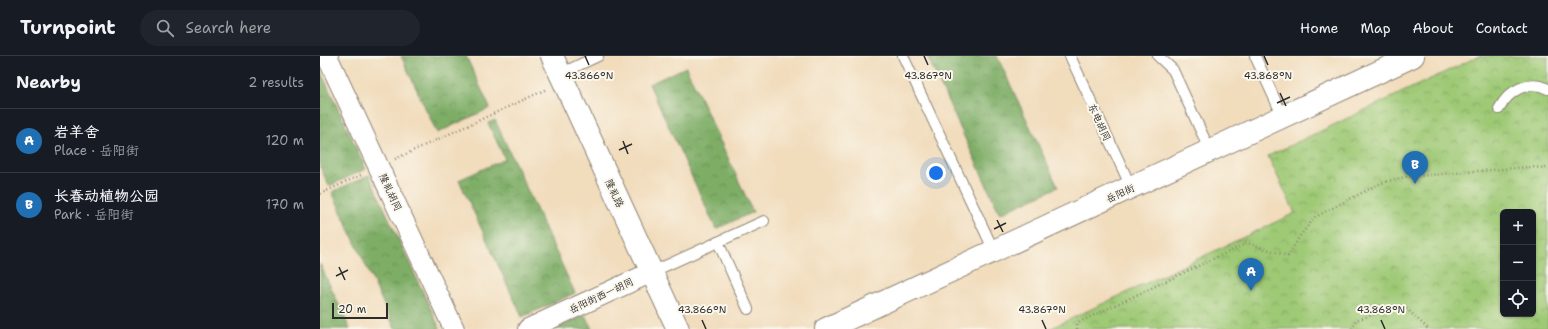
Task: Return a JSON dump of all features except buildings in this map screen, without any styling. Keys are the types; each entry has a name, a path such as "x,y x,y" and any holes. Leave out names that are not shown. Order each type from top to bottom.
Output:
{"street":[{"name":"隆礼胡同","path":"327,56 454,329"},
{"name":"岳阳街","path":"826,329 1413,56"},
{"name":"隆礼路","path":"558,70 678,329"},
{"name":"岳阳街西一胡同","path":"528,329 652,272"}],"lane":[{"path":"558,70 598,56"},
{"path":"903,56 994,251"},
{"name":"东电胡同","path":"1070,56 1131,187"},
{"path":"1158,56 1173,70 1210,151"},
{"path":"1255,56 1283,117"},
{"path":"1499,109 1509,94 1517,89 1525,86 1535,86 1548,89"},
{"path":"652,272 764,221"},
{"path":"718,242 748,309"}],"path":[{"path":"320,194 378,167 558,70"},
{"path":"1077,329 1077,323 1247,243 1288,256 1314,217 1381,183 1405,177 1529,167 1548,168"},
{"path":"1352,329 1356,320 1403,305 1428,329"}],"green space":[{"path":"401,56 466,56 490,108 437,133"},
{"path":"927,56 997,56 1058,187 1000,214"},
{"path":"1479,56 1548,56 1548,329 1049,329 1295,213 1268,156"},
{"path":"686,67 753,212 716,229 649,84"},
{"path":"320,70 366,169 329,186 320,167"},
{"path":"495,120 575,293 522,317 459,180 505,159 488,123"},
{"path":"369,175 440,329 395,329 332,192"},
{"path":"320,264 350,329 320,329"},
{"path":"585,315 592,329 555,329"}],"place":[{"name":"长春动植物公园","path":"1415,184"},
{"name":"岩羊舍","path":"1251,291"}]}
